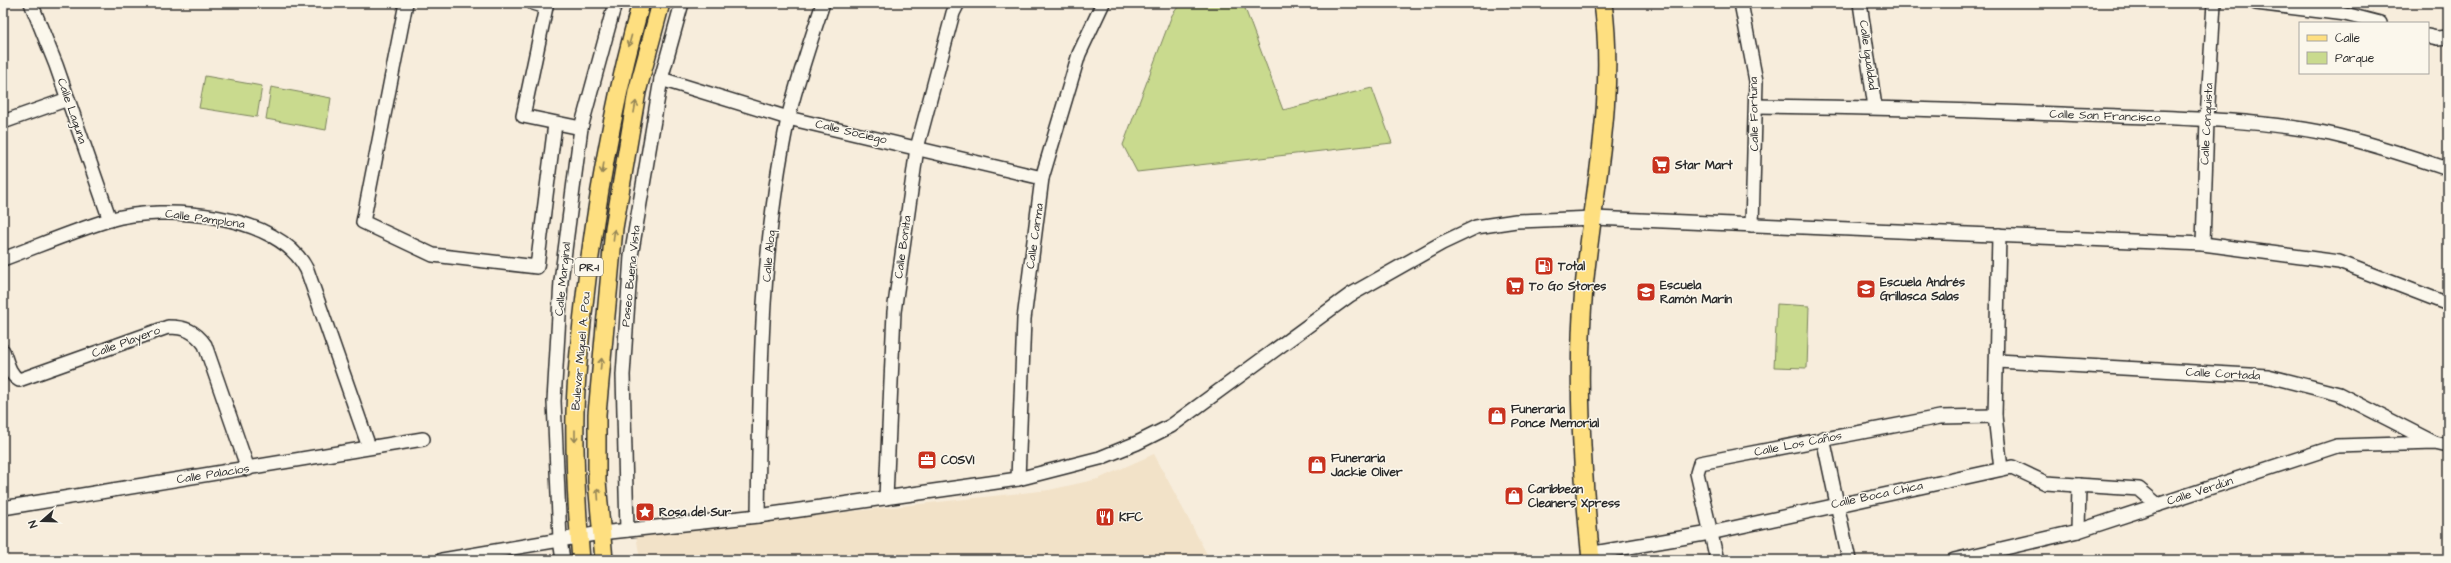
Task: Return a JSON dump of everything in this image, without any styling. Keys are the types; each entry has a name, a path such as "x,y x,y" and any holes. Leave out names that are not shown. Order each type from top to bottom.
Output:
{"main road":[{"name":"Bulevar Miguel A. Pou","path":"581,560 575,465 575,411 582,324 605,155 623,67 641,3"},
{"name":"Bulevar Miguel A. Pou","path":"604,560 597,481 597,414 614,228 638,92 661,3"},
{"path":"1590,556 1581,414 1580,361 1584,288 1594,218 1609,60 1603,3"}],"street":[{"name":"Calle Laguna","path":"31,3 68,99 110,220"},
{"path":"406,3 363,222 433,255 537,267 555,124"},
{"path":"532,3 546,8 523,116 555,124 582,128"},
{"name":"Calle Marginal","path":"563,560 560,540 554,401 561,282 582,128 615,3"},
{"name":"Paseo Buena Vista","path":"627,530 623,375 631,256 661,79 682,3"},
{"name":"Calle Aloq","path":"758,516 761,350 773,204 788,118 823,3"},
{"name":"Calle Bonita","path":"886,498 894,312 917,148 953,13 958,3"},
{"name":"Calle Carma","path":"1018,479 1024,319 1042,178 1079,54 1103,3"},
{"name":"Calle Fortuna","path":"1741,3 1756,81 1752,225"},
{"name":"Calle Igualdad","path":"1860,3 1875,107"},
{"name":"Calle Conquista","path":"2203,244 2207,120 2214,3"},
{"path":"2256,3 2345,14 2376,22"},
{"path":"2429,36 2437,38 2448,37"},
{"name":"Calle Sociego","path":"661,79 788,118 1042,178"},
{"path":"3,122 68,99"},
{"name":"Calle San Francisco","path":"1756,106 1875,107 2207,120 2272,126 2330,134 2395,152 2448,169"},
{"name":"Calle Pamplona","path":"3,259 110,220 172,212 223,220 261,229 291,249 307,270 369,446"},
{"path":"442,560 579,536 758,516 1018,479 1100,458 1137,443 1166,428 1350,295 1442,243 1476,227 1516,222 1594,218 2203,244 2339,262 2448,304"},
{"path":"1999,235 1997,361 1994,416 2001,469"},
{"name":"Calle Playero","path":"3,351 13,376 19,380 168,327 187,329 198,336 205,345 248,469"},
{"name":"Calle Cortada","path":"1997,361 2268,376 2339,394 2435,443"},
{"name":"Calle Los Caños","path":"1717,560 1697,473 1700,463 1823,438 1940,417 1994,416"},
{"path":"1823,438 1849,560"},
{"name":"Calle Palacios","path":"3,508 248,469 369,446 423,439"},
{"name":"Calle Verdún","path":"1954,560 2078,531 2337,446 2435,443 2448,446"},
{"name":"Calle Boca Chica","path":"1590,556 1600,552 1710,533 1837,504 2012,467 2046,483 2139,489 2158,505"},
{"path":"2078,531 2079,485"}],"shaded area":[{"path":"1154,454 1210,560 640,560 636,535 1049,490 1098,479"}],"green space":[{"path":"1181,3 1243,3 1283,110 1372,88 1392,143 1137,172 1123,145 1172,15"},
{"path":"205,76 262,86 257,117 199,108"},
{"path":"271,87 331,98 326,130 266,119"},
{"path":"1777,304 1809,306 1807,368 1774,367"}],"place":[{"name":"Star Mart","path":"1661,165"},
{"name":"Total","path":"1544,266"},
{"name":"To Go Stores","path":"1515,286"},
{"name":"Escuela Andrés Grillasca Salas","path":"1866,289"},
{"name":"Escuela Ramón Marín","path":"1646,292"},
{"name":"Funeraria Ponce Memorial","path":"1497,416"},
{"name":"COSVI","path":"927,460"},
{"name":"Funeraria Jackie Oliver","path":"1317,465"},
{"name":"Caribbean Cleaners Xpress","path":"1514,496"},
{"name":"Rosa del Sur","path":"645,512"},
{"name":"KFC","path":"1105,517"}]}
